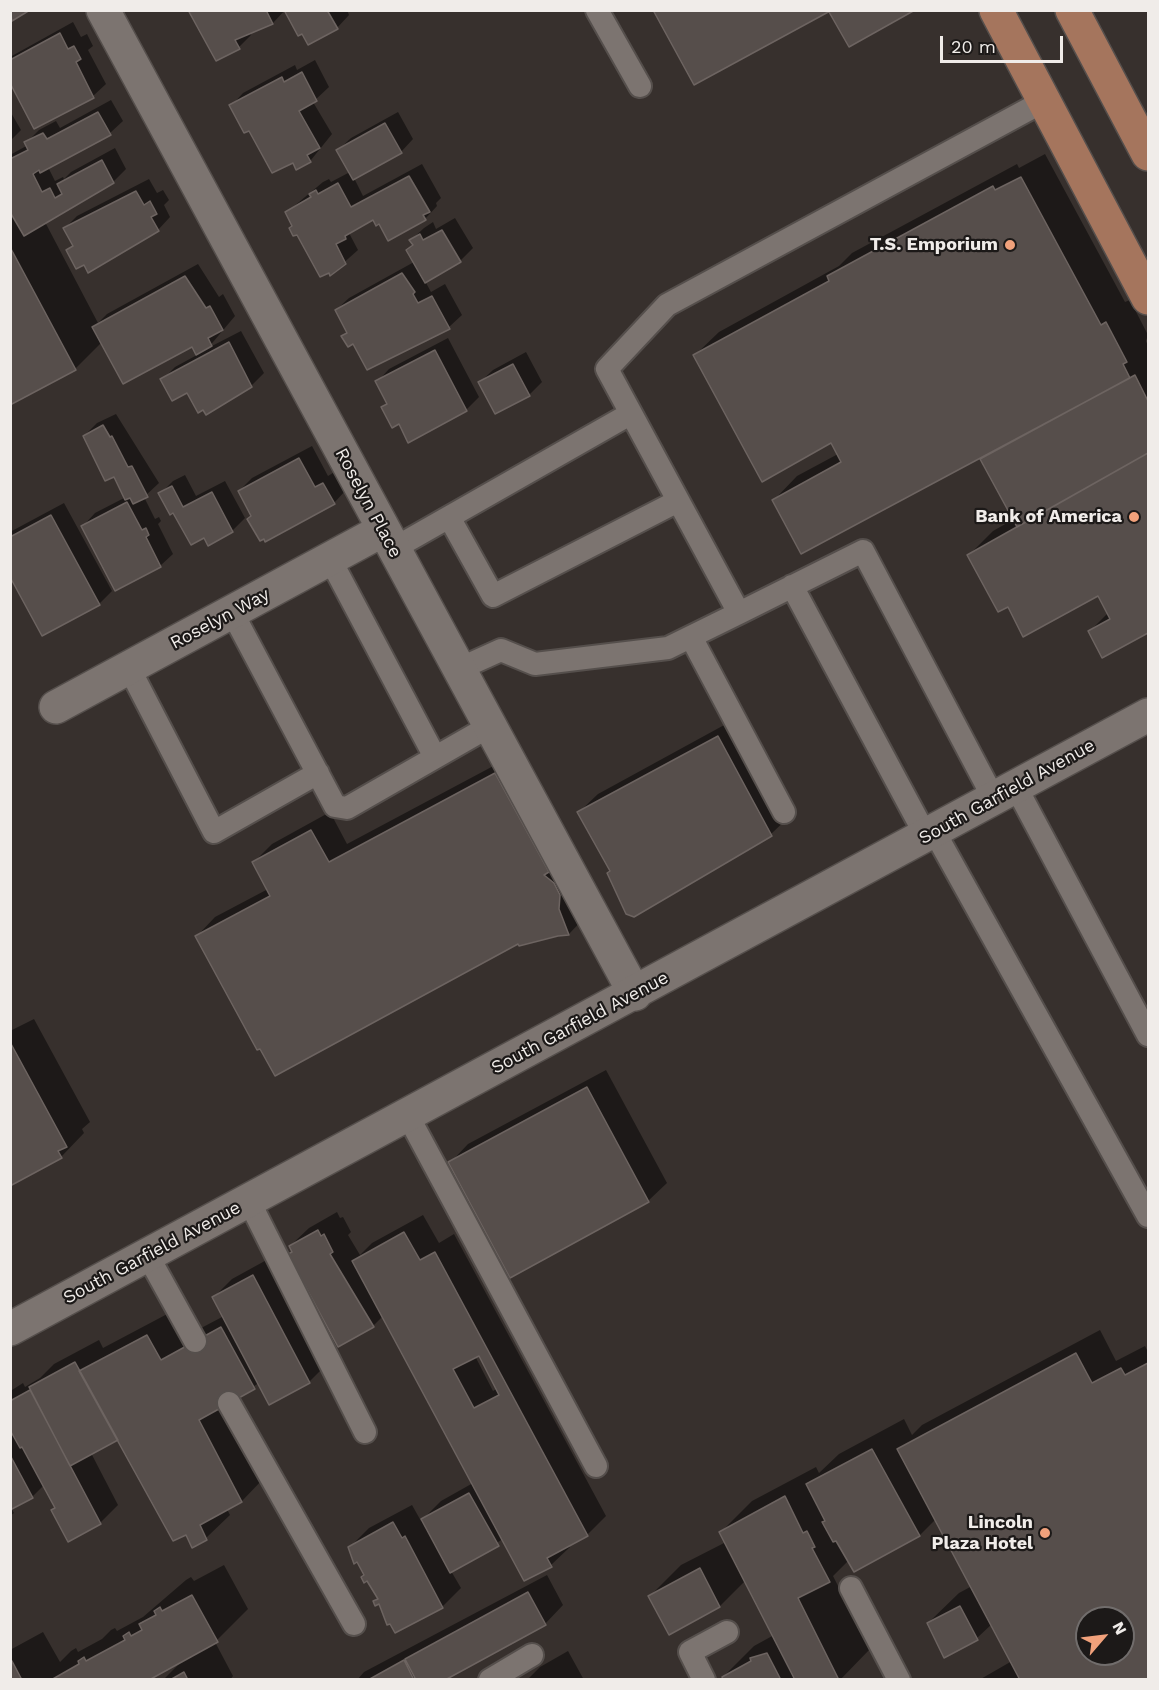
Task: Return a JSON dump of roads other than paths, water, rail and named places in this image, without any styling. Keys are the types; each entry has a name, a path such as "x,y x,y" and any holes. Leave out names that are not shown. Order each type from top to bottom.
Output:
{"main road":[{"path":"1072,10 1149,154"},
{"path":"999,17 1149,298"}],"street":[{"name":"Roselyn Place","path":"103,10 635,994"},
{"name":"Roselyn Way","path":"56,707 330,559 388,539"},
{"name":"South Garfield Avenue","path":"10,1329 1149,715"}],"lane":[{"path":"597,10 640,86"},
{"path":"739,614 607,369 667,305 1044,101"},
{"path":"388,539 449,517 630,414"},
{"path":"449,517 493,596 678,501"},
{"path":"459,669 501,650 535,664 668,648 863,551 1149,1035"},
{"path":"330,559 435,757"},
{"path":"792,586 930,834 1149,1216"},
{"path":"232,612 335,806 347,808 490,726"},
{"path":"691,637 784,812"},
{"path":"129,668 214,832 318,773"},
{"path":"408,1116 596,1466"},
{"path":"249,1201 365,1432"},
{"path":"148,1256 195,1341"},
{"path":"229,1404 354,1624"},
{"path":"851,1588 899,1680"},
{"path":"704,1680 690,1652 727,1632"},
{"path":"490,1680 532,1655"}],"place":[{"name":"T.S. Emporium","path":"1010,245"},
{"name":"Bank of America","path":"1134,517"},
{"name":"Lincoln Plaza Hotel","path":"1045,1533"}]}
